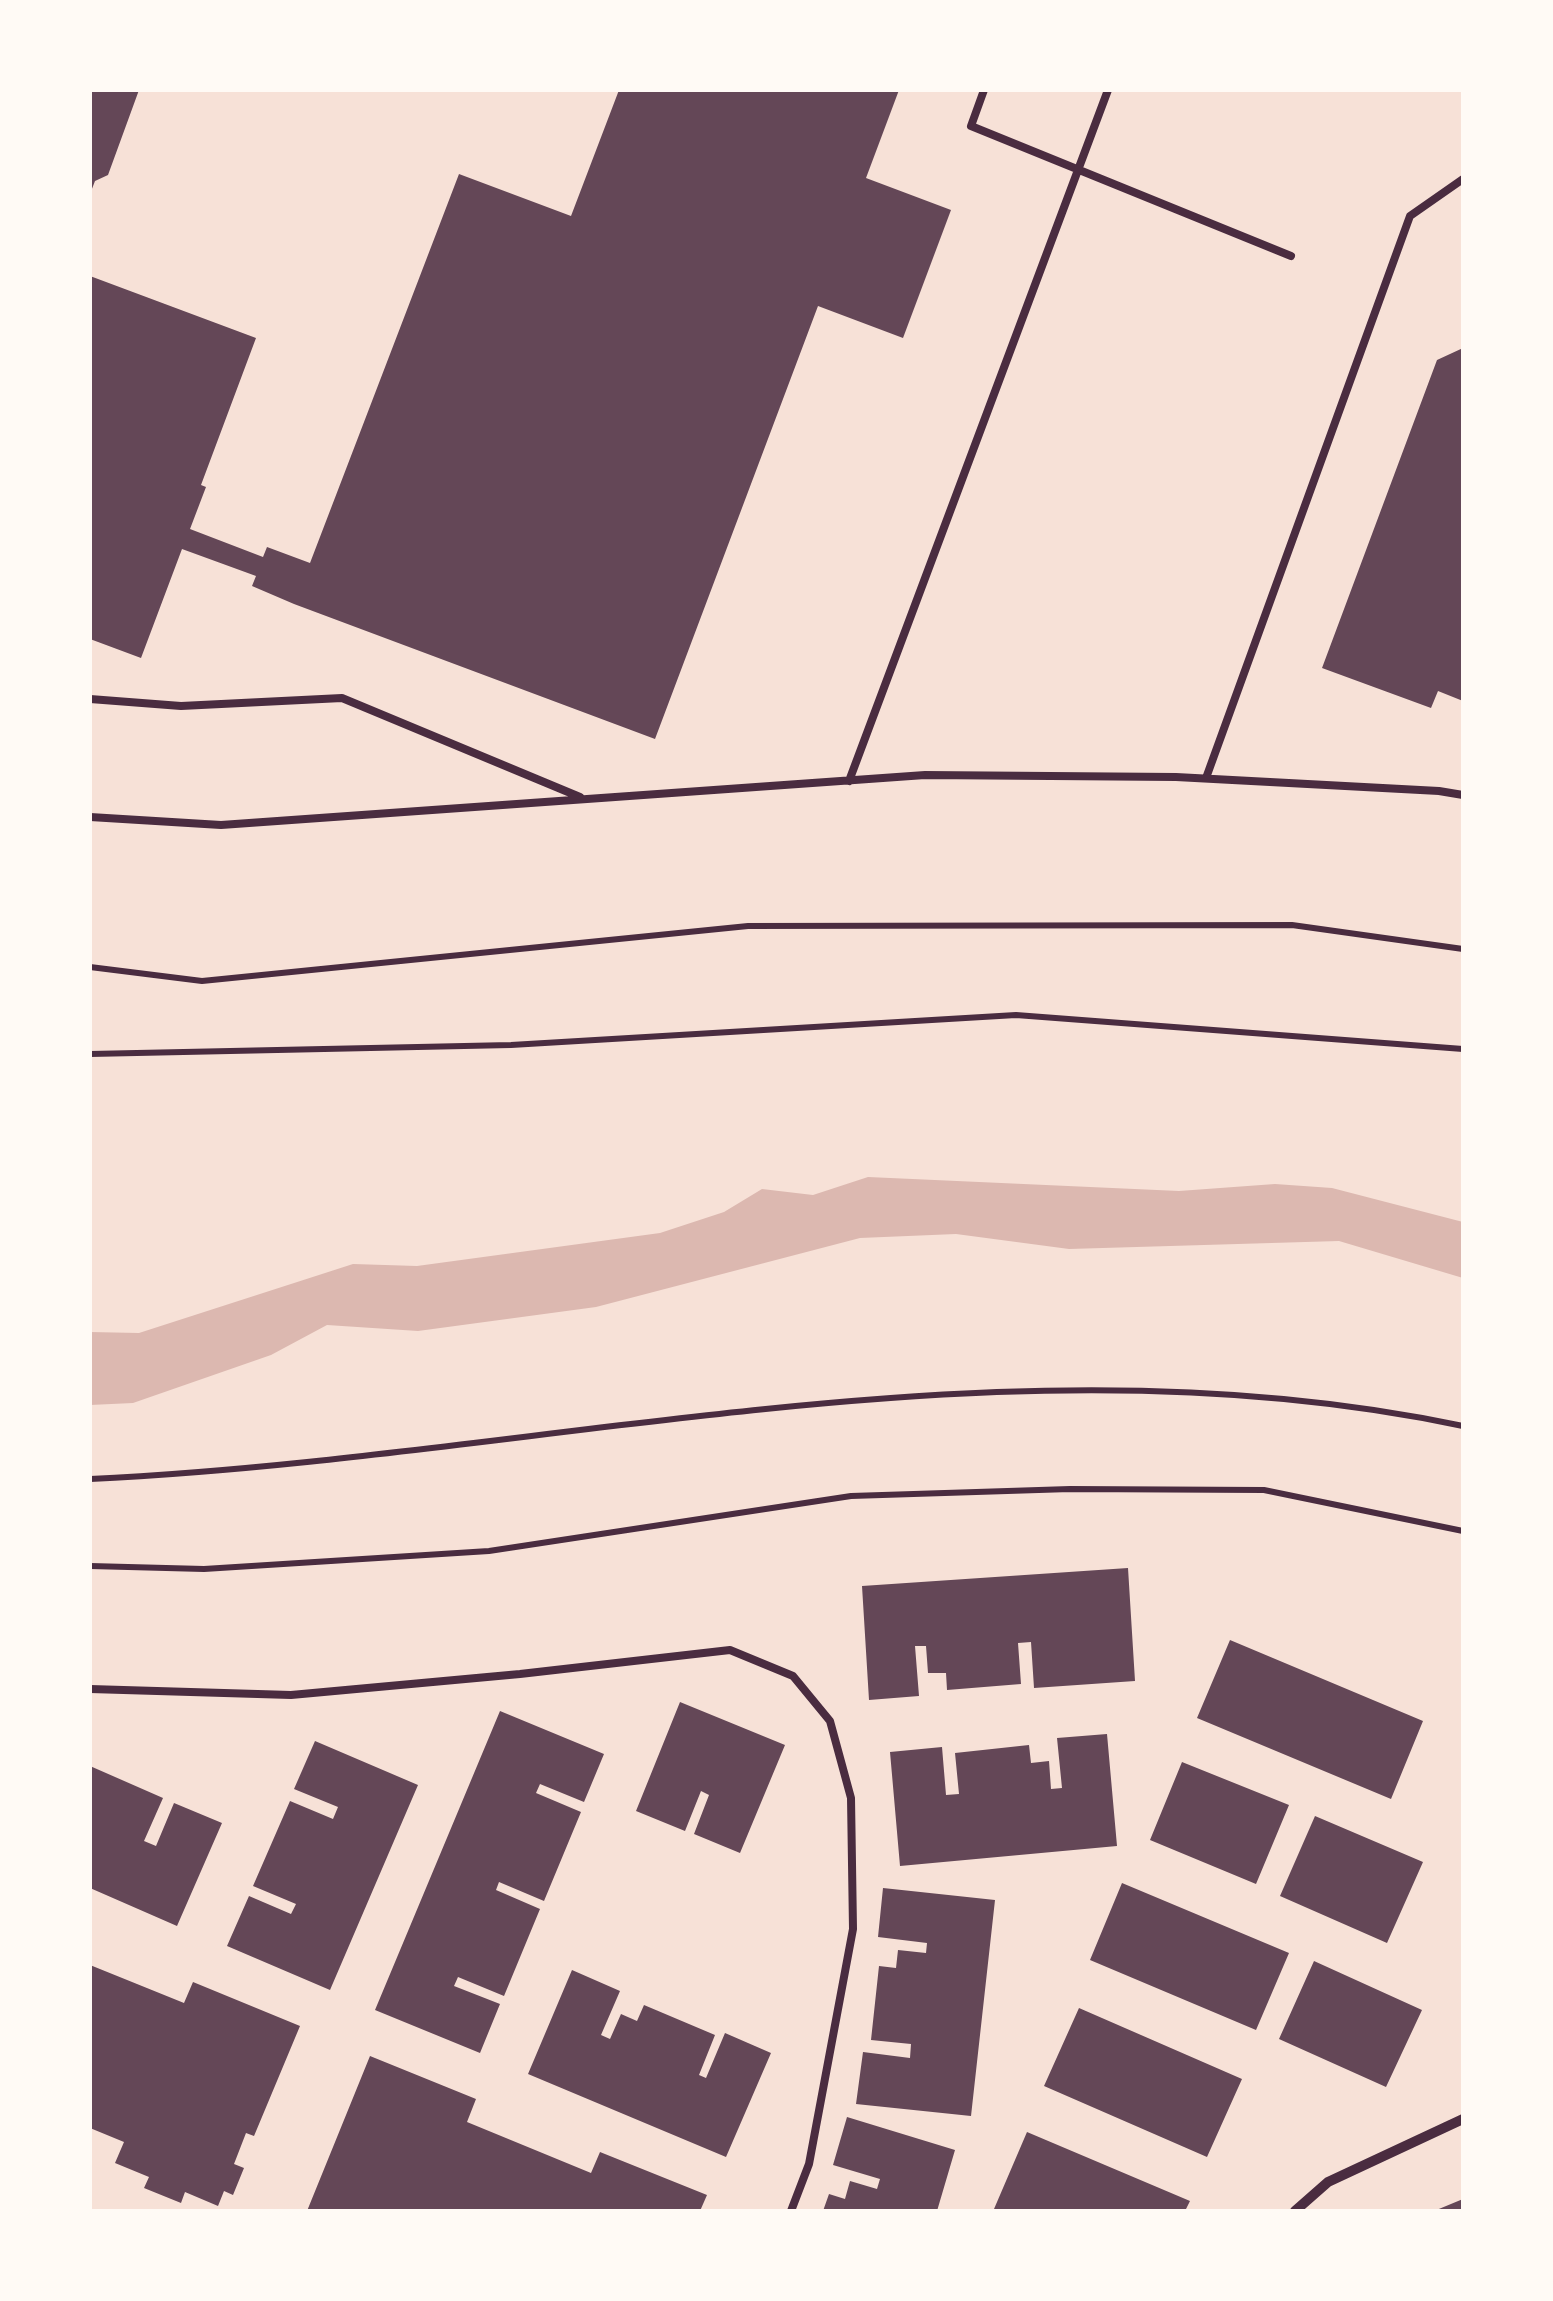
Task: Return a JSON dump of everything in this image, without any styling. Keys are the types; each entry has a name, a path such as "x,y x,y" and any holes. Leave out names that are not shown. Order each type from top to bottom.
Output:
{"street":[{"path":"1294,2211 1328,2182 1463,2119"}],"lane":[{"path":"984,90 971,126 1290,256"},
{"path":"849,780 1108,90"},
{"path":"1206,778 1410,216 1463,178"},
{"path":"1453,186 1463,189"},
{"path":"90,699 181,706 342,698 584,799"},
{"path":"90,817 220,825 925,775 1206,778 1439,790 1463,795"},
{"path":"90,1689 291,1694 730,1650 792,1676 830,1722 851,1798 853,1930 812,2147 791,2211"}],"path":[{"path":"90,967 202,981 748,926 1292,925 1463,948"},
{"path":"90,1054 511,1045 1016,1015 1463,1049"},
{"path":"90,1479 218,1473 824,1402 1036,1390 1201,1391 1388,1410 1463,1426"},
{"path":"90,1566 204,1569 489,1552 851,1496 1010,1491 1264,1490 1463,1531"}],"shaded area":[{"path":"868,1177 1179,1191 1275,1184 1332,1188 1463,1222 1463,1278 1339,1241 1069,1249 956,1234 860,1238 596,1307 418,1331 327,1325 271,1355 133,1403 90,1405 90,1332 139,1333 353,1264 417,1266 660,1233 724,1212 762,1189 813,1195"}],"building":[{"path":"90,90 139,90 108,175 95,181 90,194"},
{"path":"619,90 899,90 866,178 951,210 903,338 818,306 655,739 294,604 252,586 256,576 182,549 141,658 90,639 90,276 256,338 201,485 206,487 190,529 263,557 267,547 310,563 459,174 571,216"},
{"path":"1463,348 1463,701 1438,691 1431,708 1322,668 1437,360"},
{"path":"1128,1568 1135,1681 1034,1688 1031,1642 1018,1643 1021,1684 947,1690 946,1673 928,1673 926,1646 915,1646 919,1696 869,1700 862,1586"},
{"path":"1230,1640 1423,1721 1391,1799 1197,1718"},
{"path":"680,1702 785,1745 740,1853 694,1834 709,1795 701,1791 685,1831 636,1811"},
{"path":"500,1711 604,1754 584,1802 540,1784 536,1793 581,1812 544,1901 499,1882 496,1890 540,1909 504,1996 458,1977 454,1986 500,2004 480,2053 375,2010"},
{"path":"1107,1734 1117,1846 900,1866 890,1752 942,1747 946,1795 959,1794 955,1753 1029,1745 1031,1763 1049,1761 1051,1789 1062,1788 1057,1738"},
{"path":"315,1741 418,1785 330,1990 227,1946 249,1896 291,1914 296,1904 253,1886 290,1801 333,1819 338,1807 294,1789"},
{"path":"1182,1762 1289,1805 1256,1884 1150,1840"},
{"path":"90,1766 163,1798 144,1841 156,1846 174,1803 222,1823 177,1926 90,1888"},
{"path":"1315,1816 1423,1862 1387,1943 1280,1896"},
{"path":"1122,1883 1289,1953 1256,2030 1090,1960"},
{"path":"883,1888 995,1900 971,2116 856,2104 863,2052 910,2058 911,2044 871,2040 879,1966 896,1968 898,1950 926,1953 927,1943 878,1937"},
{"path":"1314,1961 1422,2010 1386,2087 1279,2039"},
{"path":"90,1965 184,2003 193,1982 300,2026 254,2136 246,2133 234,2164 244,2168 233,2195 224,2191 218,2206 185,2192 181,2203 144,2188 149,2177 115,2163 124,2142 90,2128"},
{"path":"572,1970 620,1991 601,2035 610,2039 621,2014 637,2021 644,2005 715,2035 699,2075 706,2078 725,2033 771,2053 726,2157 528,2074"},
{"path":"1079,2008 1242,2079 1207,2157 1044,2086"},
{"path":"370,2056 476,2099 467,2122 591,2173 600,2152 707,2195 700,2211 307,2211"},
{"path":"847,2117 955,2150 937,2211 823,2211 829,2194 845,2199 850,2181 877,2189 880,2179 833,2165"},
{"path":"1027,2132 1190,2201 1185,2211 994,2209"},
{"path":"1463,2199 1463,2211 1434,2211"}]}
